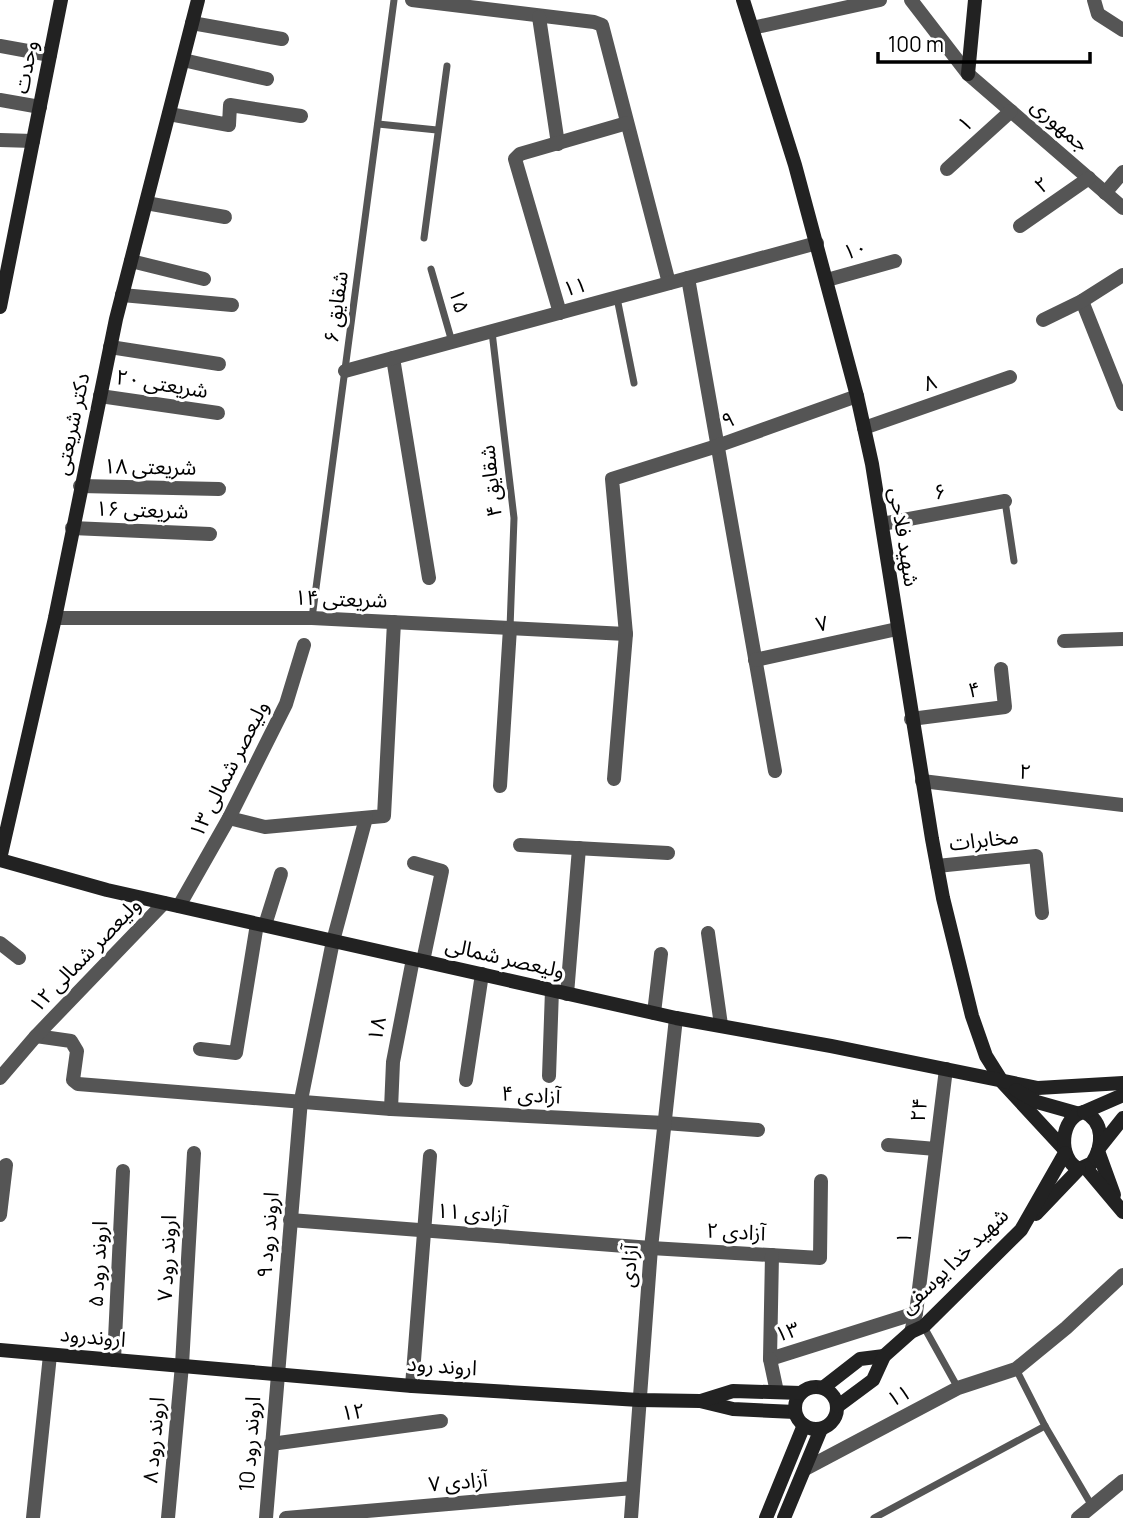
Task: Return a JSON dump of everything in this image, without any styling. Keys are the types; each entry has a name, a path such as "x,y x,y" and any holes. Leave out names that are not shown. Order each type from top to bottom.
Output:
{"street":[{"name":"وحدت","path":"0,307 5,260 33,141 61,0"},
{"name":"دکتر شریعتی","path":"0,860 55,618 110,347 198,0"},
{"path":"412,0 503,6 539,18 602,25 668,283"},
{"name":"شهید فلاحی","path":"743,0 817,243 858,396 882,524 911,719 937,866 972,1016 986,1056 1003,1083 1065,1151"},
{"path":"752,28 880,0"},
{"name":"جمهوری","path":"911,0 968,74 1123,208"},
{"path":"968,74 975,0"},
{"path":"1094,0 1098,13 1123,30"},
{"path":"539,18 558,144"},
{"path":"192,23 282,39"},
{"path":"0,46 50,55"},
{"path":"183,60 267,79"},
{"path":"0,100 40,107"},
{"path":"169,114 229,125 230,105 301,117"},
{"name":"۱","path":"947,169 1011,111"},
{"path":"560,313 515,159 520,154 627,123"},
{"path":"0,140 33,141"},
{"path":"1105,192 1123,172"},
{"name":"۲","path":"1020,226 1089,178"},
{"path":"146,203 225,217"},
{"name":"۱۱","path":"345,371 817,243"},
{"path":"131,261 204,279"},
{"name":"۱۰","path":"827,280 895,261"},
{"path":"1043,320 1082,301 1123,275"},
{"path":"688,278 775,771"},
{"path":"122,295 232,305"},
{"path":"1082,301 1123,404"},
{"path":"110,347 219,364"},
{"path":"393,358 429,578"},
{"name":"۸","path":"864,428 1010,377"},
{"name":"شریعتی ۲۰","path":"100,396 218,413"},
{"name":"۹","path":"626,634 612,479 718,446 858,396"},
{"name":"شریعتی ۱۸","path":"80,486 219,489"},
{"name":"۶","path":"882,524 1005,501"},
{"name":"شریعتی ۱۶","path":"72,528 210,534"},
{"name":"شریعتی ۱۴","path":"55,618 312,618 626,634"},
{"path":"229,818 265,828 384,816 394,622"},
{"path":"500,786 510,628"},
{"name":"۷","path":"755,660 897,629"},
{"path":"614,779 626,634"},
{"path":"1064,641 1123,639"},
{"name":"ولیعصر شمالی ۱۳","path":"179,906 229,818 286,704 304,645"},
{"name":"۴","path":"911,719 1005,708 1001,669"},
{"name":"۲","path":"922,781 1123,805"},
{"name":"اروند رود ۹","path":"276,1373 301,1100 333,941 366,818"},
{"path":"520,845 668,853"},
{"path":"567,994 579,848"},
{"name":"مخابرات","path":"937,866 1036,856 1042,913"},
{"name":"ولیعصر شمالی","path":"0,860 107,890 567,994 676,1018 946,1069 1003,1083"},
{"name":"۱۸","path":"391,1109 393,1062 442,871 414,863"},
{"path":"200,1049 236,1053 261,924 281,874"},
{"name":"ولیعصر شمالی ۱۲","path":"0,1078 36,1036 164,903"},
{"path":"708,933 722,1025"},
{"path":"0,943 19,958"},
{"path":"654,1013 661,954"},
{"path":"466,1080 482,974"},
{"path":"549,1076 552,990"},
{"name":"آزادی","path":"631,1518 651,1248 676,1018"},
{"name":"آزادی ۴","path":"36,1036 71,1041 77,1051 73,1080 78,1084 391,1109 664,1122 758,1130"},
{"name":"۲۴","path":"888,1145 936,1149 946,1069"},
{"path":"1003,1083 1038,1088 1123,1083"},
{"path":"1003,1083 1037,1102 1093,1116 1100,1133 1099,1149 1120,1207"},
{"path":"1120,1207 1083,1168 1074,1167 1065,1151 1066,1130 1080,1113 1123,1095"},
{"path":"1021,1230 1083,1168 1092,1163 1099,1149 1123,1118"},
{"name":"۱","path":"917,1324 936,1149"},
{"name":"شهید خدا یوسفی","path":"838,1406 873,1380 884,1356 1021,1230 1065,1151"},
{"name":"اروند رود ۷","path":"182,1366 194,1153"},
{"path":"412,1386 430,1156"},
{"path":"0,1214 6,1165"},
{"name":"اروند رود ۵","path":"114,1360 123,1171"},
{"name":"آزادی ۲","path":"651,1248 820,1258 821,1181"},
{"name":"آزادی ۱۱","path":"290,1220 651,1248"},
{"name":"۱۳","path":"772,1255 770,1359 917,1324"},
{"path":"1016,1369 1066,1328 1123,1275"},
{"name":"اروندرود","path":"0,1350 182,1366"},
{"path":"33,1518 50,1354"},
{"name":"شهید خدا یوسفی","path":"824,1387 860,1359 884,1356"},
{"path":"770,1359 777,1392"},
{"name":"اروند رود","path":"182,1366 412,1386 639,1400 700,1401 733,1409 795,1412"},
{"name":"اروند رود ۸","path":"168,1518 182,1366"},
{"name":"۱۱","path":"805,1469 958,1388 1016,1369"},
{"name":"اروند رود 10","path":"266,1518 276,1373"},
{"path":"811,1387 824,1387 833,1394 838,1406 836,1418 821,1429 804,1425 795,1412 795,1405 801,1393 811,1387"},
{"name":"اروند رود","path":"700,1401 733,1391 801,1393"},
{"name":"۱۲","path":"271,1444 441,1421"},
{"path":"766,1518 804,1425"},
{"path":"784,1518 821,1429"},
{"path":"1078,1518 1123,1481"},
{"name":"آزادی ۷","path":"286,1518 633,1488"}],"lane":[{"name":"شقایق ۶","path":"312,618 394,0"},
{"path":"424,238 436,130 447,66"},
{"path":"378,124 436,130"},
{"name":"۱۵","path":"431,269 452,342"},
{"path":"617,297 634,383"},
{"name":"شقایق ۴","path":"491,331 514,518 510,628"},
{"path":"1005,501 1014,561"},
{"path":"917,1324 958,1388"},
{"path":"1016,1369 1045,1426 1093,1507"},
{"path":"874,1518 1045,1426"}]}
